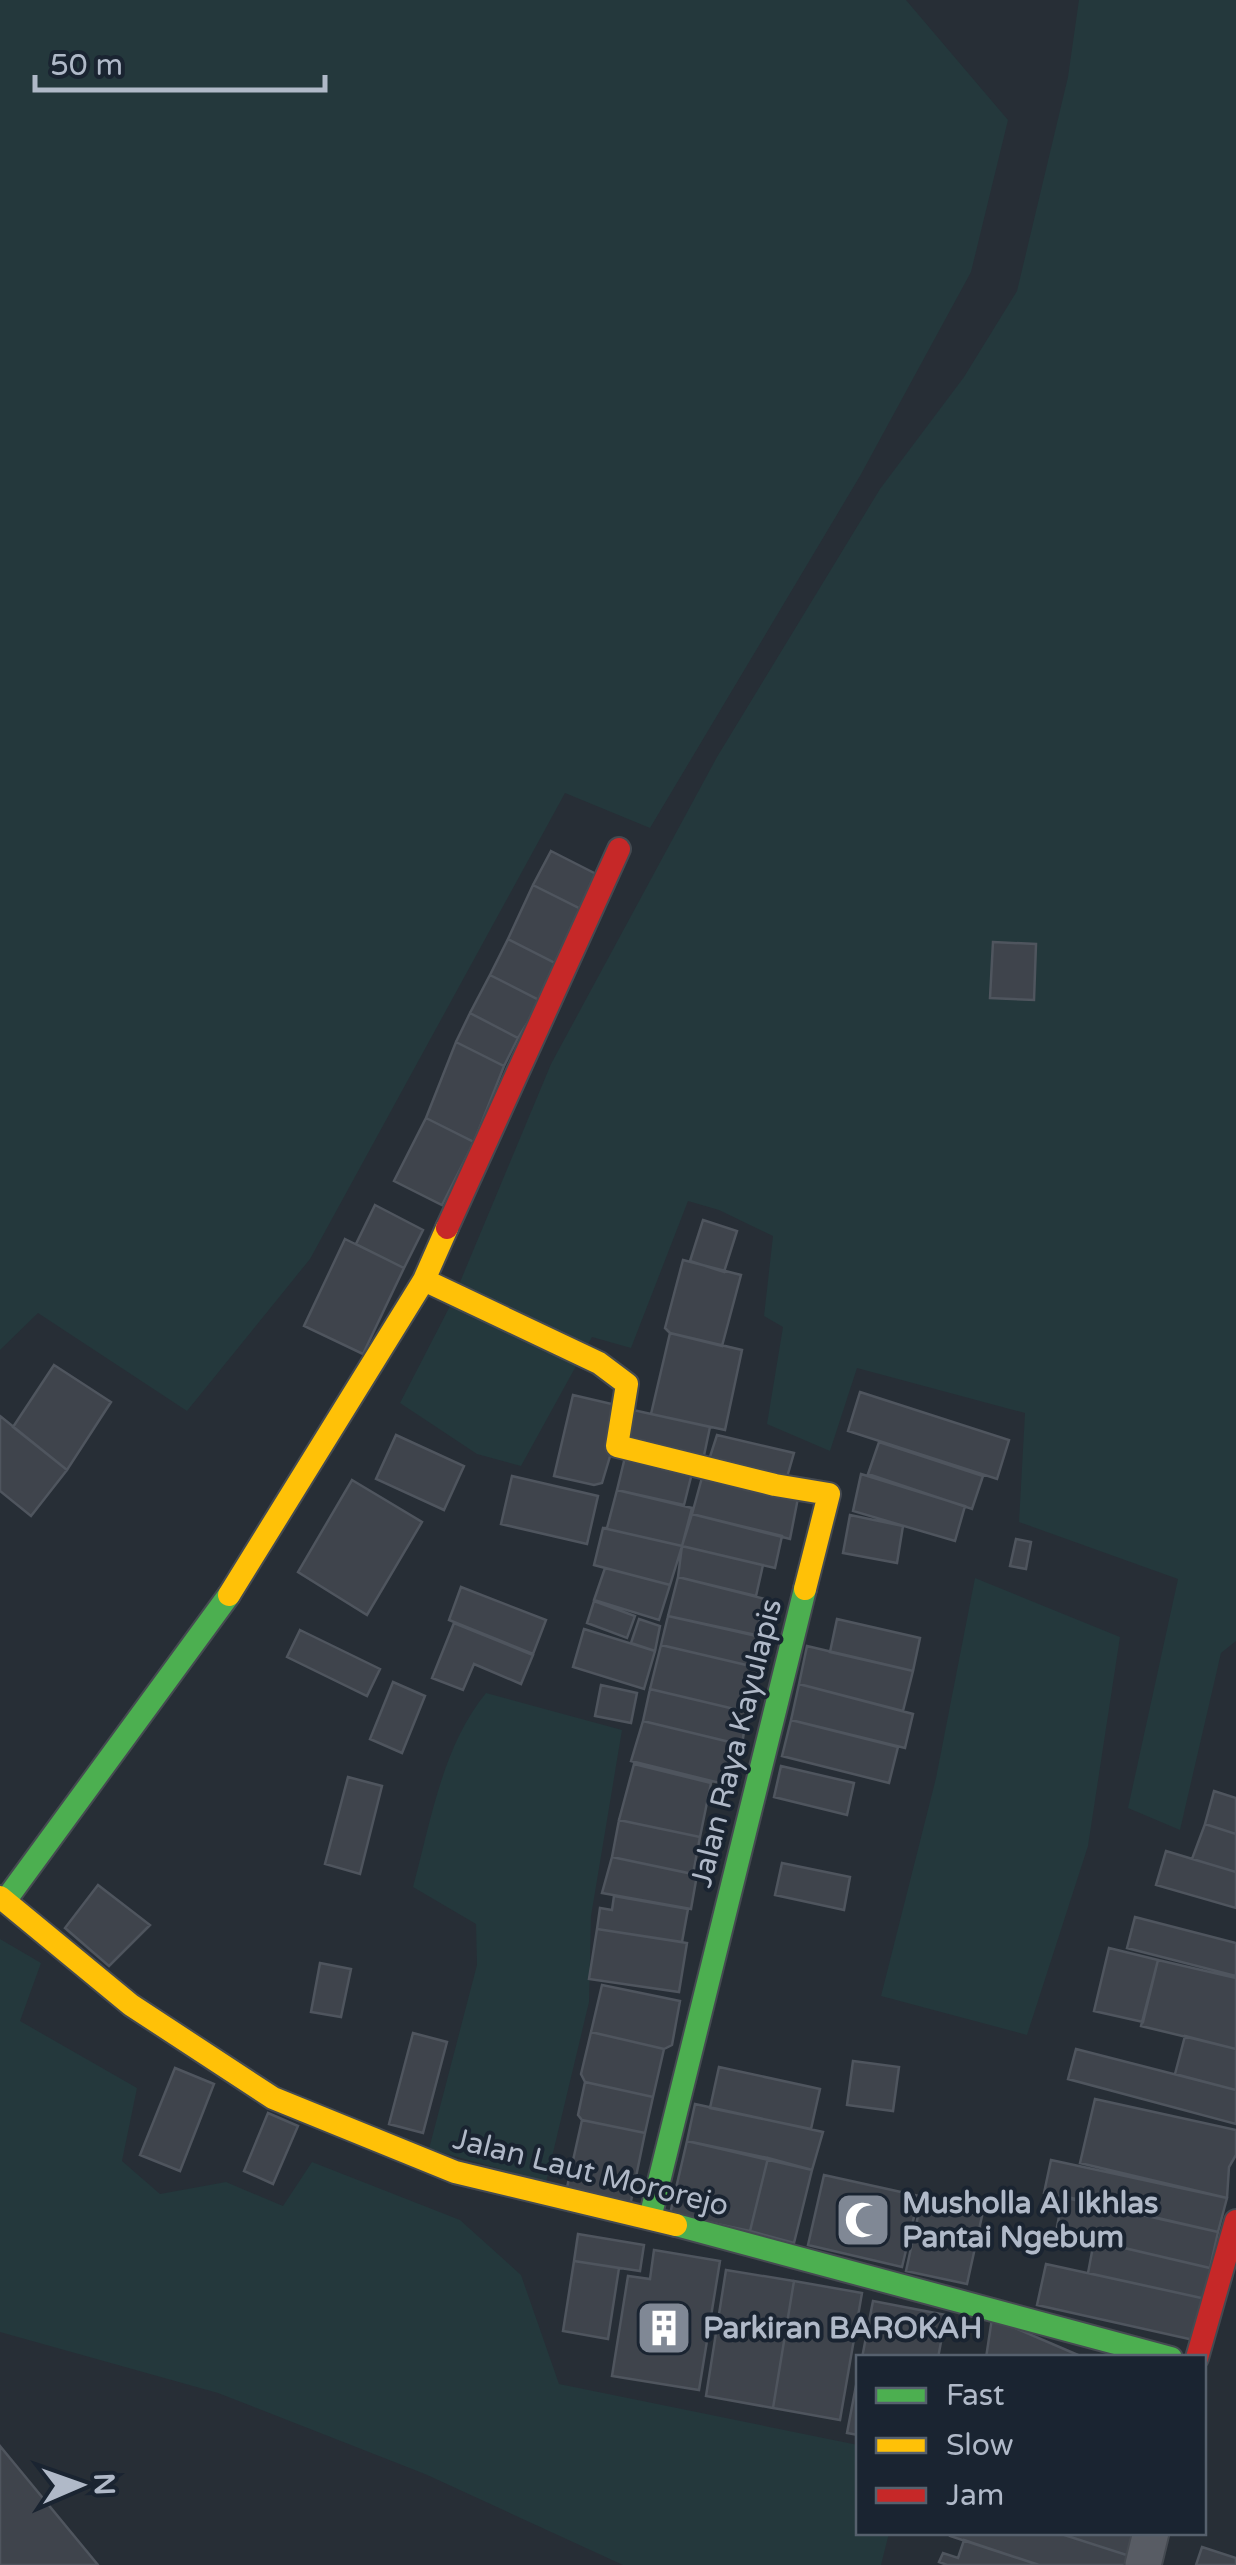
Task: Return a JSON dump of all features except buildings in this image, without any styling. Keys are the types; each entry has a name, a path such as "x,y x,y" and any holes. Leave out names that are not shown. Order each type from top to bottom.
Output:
{"street":[{"path":"2,1899 238,1582 424,1280 619,850"},
{"name":"Jalan Raya Kayulapis","path":"424,1280 599,1363 627,1384 616,1446 828,1494 650,2218"},
{"name":"Jalan Laut Mororejo","path":"2,1899 131,2005 273,2098 455,2172 650,2218 1160,2355"},
{"path":"1198,2355 1236,2221"},
{"path":"1143,2565 1150,2535"}],"green space":[{"path":"0,0 906,0 1008,120 971,272 860,476 650,828 565,793 310,1259 187,1411 38,1313 0,1350"},
{"path":"1079,0 1236,0 1236,1641 1221,1653 1180,1830 1128,1808 1178,1579 1019,1522 1025,1413 857,1368 830,1451 767,1424 783,1327 764,1316 773,1236 719,1210 688,1201 631,1348 592,1337 521,1466 477,1454 400,1403 450,1306 551,1064 717,757 880,489 964,377 1017,291 1068,77"},
{"path":"975,1578 1120,1637 1088,1846 1027,2035 881,1996 936,1778"},
{"path":"486,1693 622,1730 591,1916 589,2002 546,2182 429,2149 477,1965 476,1924 413,1887 448,1761"},
{"path":"0,1939 41,1963 20,2021 137,2088 122,2161 160,2194 226,2182 283,2206 312,2162 460,2220 521,2275 559,2384 856,2445 856,2535 888,2535 881,2565 623,2565 425,2474 218,2393 0,2332"}],"traffic: fast":[{"path":"650,2218 805,1589"},
{"path":"5,1901 229,1595"},
{"path":"676,2225 1160,2355"}],"traffic: slow":[{"path":"229,1595 424,1280 447,1228"},
{"path":"424,1280 599,1363 627,1384 617,1446 775,1485 829,1494 805,1589"},
{"path":"0,1897 131,2005 273,2098 455,2172 676,2225"}],"traffic: jam":[{"path":"447,1228 619,849"},
{"path":"1198,2355 1236,2221"}],"place":[{"name":"Musholla Al Ikhlas Pantai Ngebum","path":"863,2220"},
{"name":"Parkiran BAROKAH","path":"664,2328"}]}
